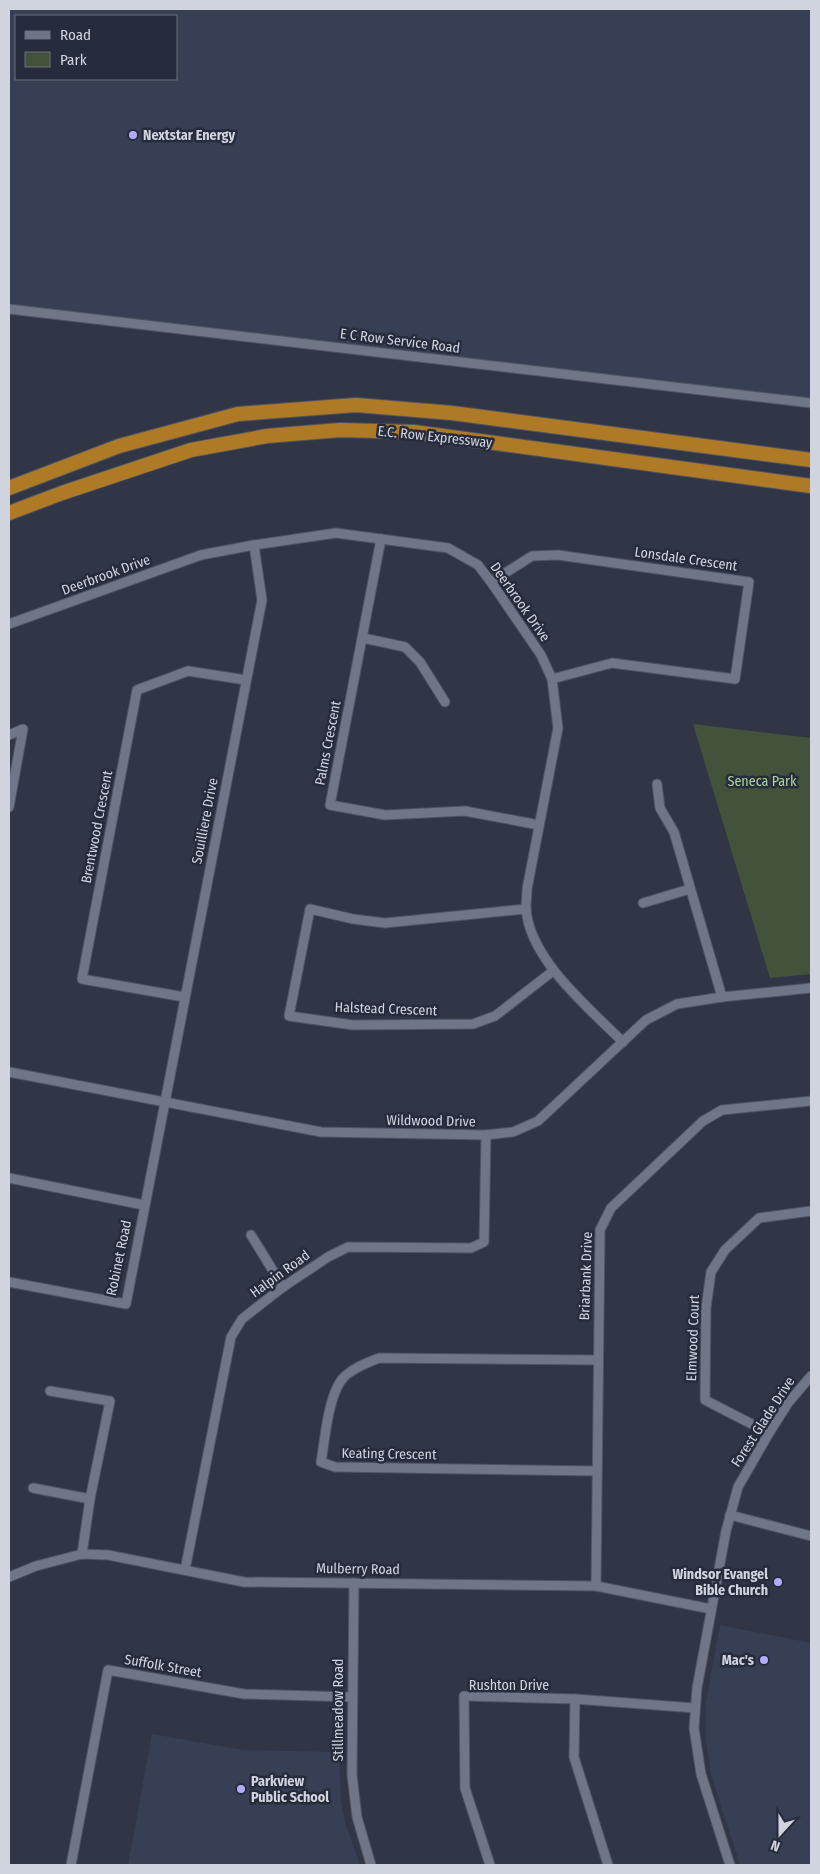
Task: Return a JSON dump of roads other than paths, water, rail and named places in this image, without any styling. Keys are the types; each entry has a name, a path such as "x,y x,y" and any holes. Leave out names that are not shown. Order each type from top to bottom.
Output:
{"highway":[{"name":"E.C. Row Expressway","path":"9,488 119,446 238,414 356,405 452,413 811,460"},
{"name":"E.C. Row Expressway","path":"9,513 62,493 191,450 267,436 340,430 414,432 811,486"}],"street":[{"name":"E C Row Service Road","path":"9,309 811,403"},
{"name":"Deerbrook Drive","path":"9,624 201,555 336,533 448,548 478,565 492,582 541,655 552,679 558,728 527,889 526,909 534,940 553,971 623,1042"},
{"name":"Palms Crescent","path":"381,539 330,805 385,815 465,811 539,825"},
{"name":"Souilliere Drive","path":"164,1102 262,600 254,545"},
{"name":"Lonsdale Crescent","path":"492,582 532,556 558,555 750,582 735,679 612,663 552,679"},
{"path":"363,638 405,647 420,662 445,702"},
{"name":"Brentwood Crescent","path":"184,997 82,979 137,690 188,670 246,680"},
{"path":"9,735 24,729 9,807"},
{"path":"657,784 660,808 674,832 722,997"},
{"path":"643,903 690,889"},
{"name":"Halstead Crescent","path":"526,909 384,923 353,919 310,909 289,1016 353,1025 473,1024 495,1016 553,971"},
{"name":"Wildwood Drive","path":"9,1072 321,1132 486,1135 513,1132 538,1122 646,1020 677,1004 722,997 811,988"},
{"name":"Briarbank Drive","path":"596,1586 597,1360 600,1230 612,1208 703,1121 722,1110 811,1101"},
{"name":"Robinet Road","path":"9,1282 126,1304 164,1102"},
{"name":"Halpin Road","path":"185,1570 231,1337 242,1319 283,1287 328,1257 348,1247 471,1248 484,1242 486,1135"},
{"path":"9,1178 144,1205"},
{"name":"Elmwood Court","path":"769,1432 706,1400 706,1308 712,1272 725,1250 759,1218 811,1211"},
{"path":"251,1235 283,1287"},
{"name":"Keating Crescent","path":"596,1471 335,1467 320,1462 334,1393 344,1377 359,1366 379,1358 597,1360"},
{"name":"Forest Glade Drive","path":"730,1865 701,1774 694,1728 697,1688 730,1515 741,1482 769,1432 788,1403 811,1376"},
{"path":"50,1391 110,1401 90,1499 82,1554"},
{"path":"33,1488 90,1499"},
{"path":"730,1515 811,1536"},
{"name":"Mulberry Road","path":"9,1577 36,1566 82,1554 108,1555 244,1582 596,1586 711,1609"},
{"name":"Stillmeadow Road","path":"354,1583 352,1775 357,1817 371,1865"},
{"name":"Suffolk Street","path":"71,1865 108,1670 244,1694 352,1697"},
{"name":"Rushton Drive","path":"490,1865 466,1788 464,1696 575,1699 695,1708"},
{"path":"575,1699 574,1757 608,1865"}],"place":[{"name":"Nextstar Energy","path":"133,135"},
{"name":"Windsor Evangel Bible Church","path":"778,1582"},
{"name":"Mac's","path":"764,1660"},
{"name":"Parkview Public School","path":"241,1789"}],"park label":[{"name":"Seneca Park","path":"762,781"}]}
